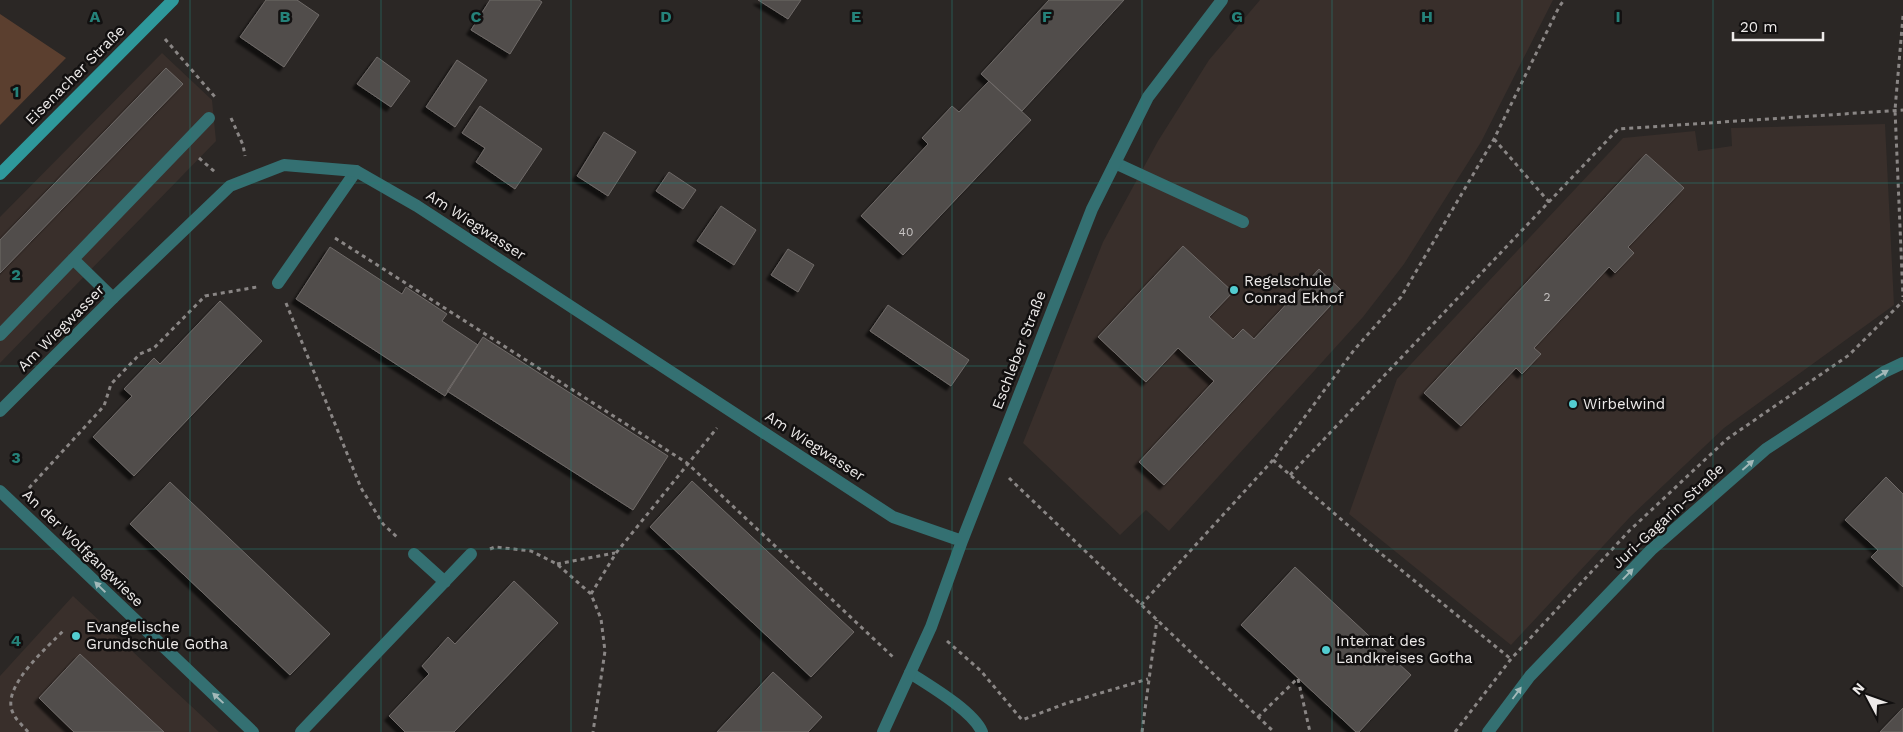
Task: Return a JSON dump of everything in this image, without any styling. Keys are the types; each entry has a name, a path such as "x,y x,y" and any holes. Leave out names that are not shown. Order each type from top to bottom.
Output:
{"main road":[{"name":"Eisenacher Straße","path":"0,174 173,0"}],"street":[{"name":"Eschleber Straße","path":"883,732 931,628 992,462 1092,208 1148,97 1222,0"},
{"path":"0,335 209,118"},
{"path":"1115,163 1243,222"},
{"name":"Am Wiegwasser","path":"0,411 113,298 230,186 284,165 356,171 417,206 893,517 962,541"},
{"path":"278,283 356,171"},
{"path":"73,259 113,298"},
{"name":"Juri-Gagarin-Straße","path":"1488,732 1530,676 1651,550 1766,449 1884,372 1903,363"},
{"name":"An der Wolfgangwiese","path":"0,491 253,732"},
{"path":"414,554 445,582"},
{"path":"301,732 471,554"},
{"path":"910,673 953,702 979,725 982,732"}],"path":[{"path":"1141,605 1273,460 1354,350 1401,296 1494,139 1564,0"},
{"path":"1903,16 1896,110 1903,297"},
{"path":"1290,475 1618,129 1903,110"},
{"path":"1494,139 1549,202"},
{"path":"184,144 230,186"},
{"path":"317,226 687,463 910,673"},
{"path":"14,504 104,406 111,384 140,354 154,348 205,296 278,283 361,488 383,524 414,554"},
{"path":"591,594 616,553 731,411"},
{"path":"1273,460 1374,548 1511,660"},
{"path":"992,462 1274,732"},
{"path":"471,554 495,547 531,551 557,564 591,594 601,619 604,651 593,732"},
{"path":"557,564 616,553"},
{"path":"1142,732 1157,620"},
{"path":"931,628 981,671 1022,720 1067,703 1148,679"},
{"path":"28,732 13,713 10,700 20,678 64,630"},
{"path":"1258,717 1298,678 1310,732"}],"shaded area":[{"name":"Regelschule Conrad Ekhof","path":"1260,0 1553,0 1481,142 1404,264 1363,317 1169,531 1146,510 1120,535 1023,443 1103,242 1158,141 1209,60"},
{"path":"0,14 66,58 0,125"},
{"path":"162,53 212,100 216,141 0,363 0,217"},
{"name":"Wirbelwind","path":"1885,124 1894,305 1724,428 1630,517 1511,645 1349,514 1397,379 1623,138 1695,131 1698,151 1732,146 1731,128"},
{"name":"Evangelische Grundschule Gotha","path":"73,596 219,732 0,732 0,676"}],"building":[{"path":"266,0 297,0 319,15 284,67 240,37"},
{"path":"490,0 539,0 542,2 510,54 471,30"},
{"path":"758,0 801,0 788,19"},
{"path":"1049,0 1124,0 1022,111 981,74"},
{"path":"377,57 410,81 391,107 357,84"},
{"path":"457,60 487,80 455,127 426,107"},
{"path":"166,68 183,84 0,273 0,240"},
{"path":"989,81 1031,120 903,255 861,216 928,144 922,138 952,106 959,112"},
{"path":"480,106 542,149 515,189 476,162 485,148 462,133"},
{"path":"604,132 636,152 608,196 577,176"},
{"path":"1646,154 1684,188 1628,247 1634,253 1615,273 1609,267 1534,348 1541,354 1522,374 1516,368 1461,426 1424,393"},
{"path":"669,172 696,190 683,209 656,191"},
{"path":"721,206 756,230 734,265 697,241"},
{"path":"1183,246 1233,292 1209,317 1233,339 1243,329 1254,339 1319,269 1343,292 1164,485 1139,462 1214,381 1178,348 1146,382 1098,337"},
{"path":"330,247 402,294 406,287 447,314 442,321 478,345 445,396 296,299"},
{"path":"788,249 814,265 798,292 771,275"},
{"path":"220,301 262,341 134,476 93,437 132,396 124,389 154,358 160,364"},
{"path":"888,305 969,360 951,386 870,331"},
{"path":"483,337 668,456 633,510 447,391"},
{"path":"1886,477 1903,494 1903,587 1871,557 1878,550 1845,520"},
{"path":"692,481 854,632 811,677 650,527"},
{"path":"170,482 330,634 290,675 130,524"},
{"name":"Internat des Landkreises Gotha","path":"1295,567 1411,675 1359,732 1356,732 1241,625"},
{"path":"514,581 558,623 454,732 405,732 389,716 429,674 422,666 448,637 455,644"},
{"path":"80,654 164,732 74,732 39,698"},
{"path":"773,672 822,717 808,732 717,732"},
{"path":"1903,708 1903,732 1880,732"}],"place":[{"name":"Regelschule Conrad Ekhof","path":"1234,290"},
{"name":"Wirbelwind","path":"1573,404"},
{"name":"Evangelische Grundschule Gotha","path":"76,636"},
{"name":"Internat des Landkreises Gotha","path":"1326,650"}]}
